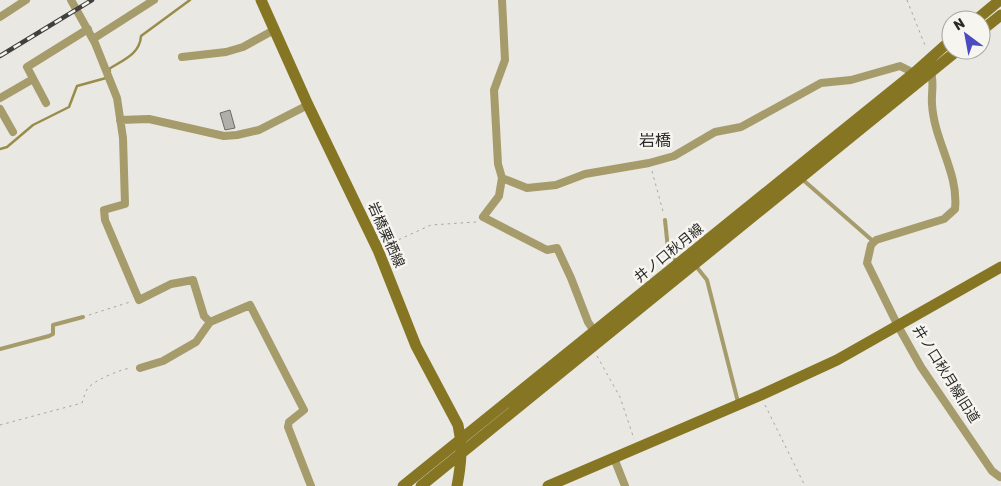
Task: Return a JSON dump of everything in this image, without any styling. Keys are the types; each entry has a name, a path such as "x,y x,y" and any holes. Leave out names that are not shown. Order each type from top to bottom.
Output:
{"main road":[{"name":"岩橋栗栖線","path":"261,0 308,105 378,250 416,346 458,425 461,438 461,465 457,486"},
{"path":"988,10 1000,0"},
{"path":"991,23 1001,15"},
{"name":"井ノ口秋月線","path":"421,486 590,348 598,336 678,265 914,73 941,49"},
{"name":"井ノ口秋月線","path":"403,486 461,438 694,263 946,60"},
{"name":"井ノ口秋月線旧道","path":"898,326 1001,267"},
{"path":"548,486 761,395 837,360 898,326"}],"street":[{"path":"0,17 26,0"},
{"path":"71,0 93,39 117,98 123,138 125,204 104,210 105,220 139,300 171,284 193,280 204,316 210,322"},
{"path":"93,39 154,0"},
{"path":"502,0 505,60 494,90 498,164 502,178 499,196 483,217 546,250 557,248 588,322 598,336"},
{"path":"46,104 27,67 88,29"},
{"path":"182,57 226,52 243,46 274,30"},
{"path":"898,326 867,263 871,245 874,242 944,219 955,209 957,196 935,124 932,103 933,81 929,59"},
{"path":"502,178 527,188 556,185 585,174 649,163 674,156 715,132 741,127 821,82 851,80 900,66 914,73"},
{"path":"0,98 33,79"},
{"path":"120,120 149,120 224,136 237,136 259,130 308,105"},
{"path":"0,109 13,132"},
{"path":"140,368 163,360 196,342 210,322 250,305 304,410 289,422 288,427 311,486"},
{"name":"井ノ口秋月線旧道","path":"898,326 931,382 992,471 1000,477 995,486"},
{"path":"614,458 626,486"}],"lane":[{"path":"800,177 874,242"},
{"path":"665,220 668,249 678,265"},
{"path":"694,263 707,280 739,404"},
{"path":"0,349 49,336 53,334 53,325 83,317"}],"path":[{"path":"906,0 929,59"},
{"path":"649,163 665,220"},
{"path":"378,250 431,224 474,223 483,217"},
{"path":"83,317 139,300"},
{"path":"590,348 620,397 637,448"},
{"path":"0,425 82,403 85,392 98,381 129,368 140,368"},
{"path":"761,395 805,486"}],"building":[{"path":"230,110 235,128 225,130 220,113"}],"waterway":[{"path":"110,71 109,69 134,52 138,47 141,36 190,0"},
{"path":"0,149 7,147 33,125 69,107 77,86 106,78"}],"railway":[{"path":"0,56 92,0"}],"district":[{"name":"岩橋","path":"655,140"}]}
